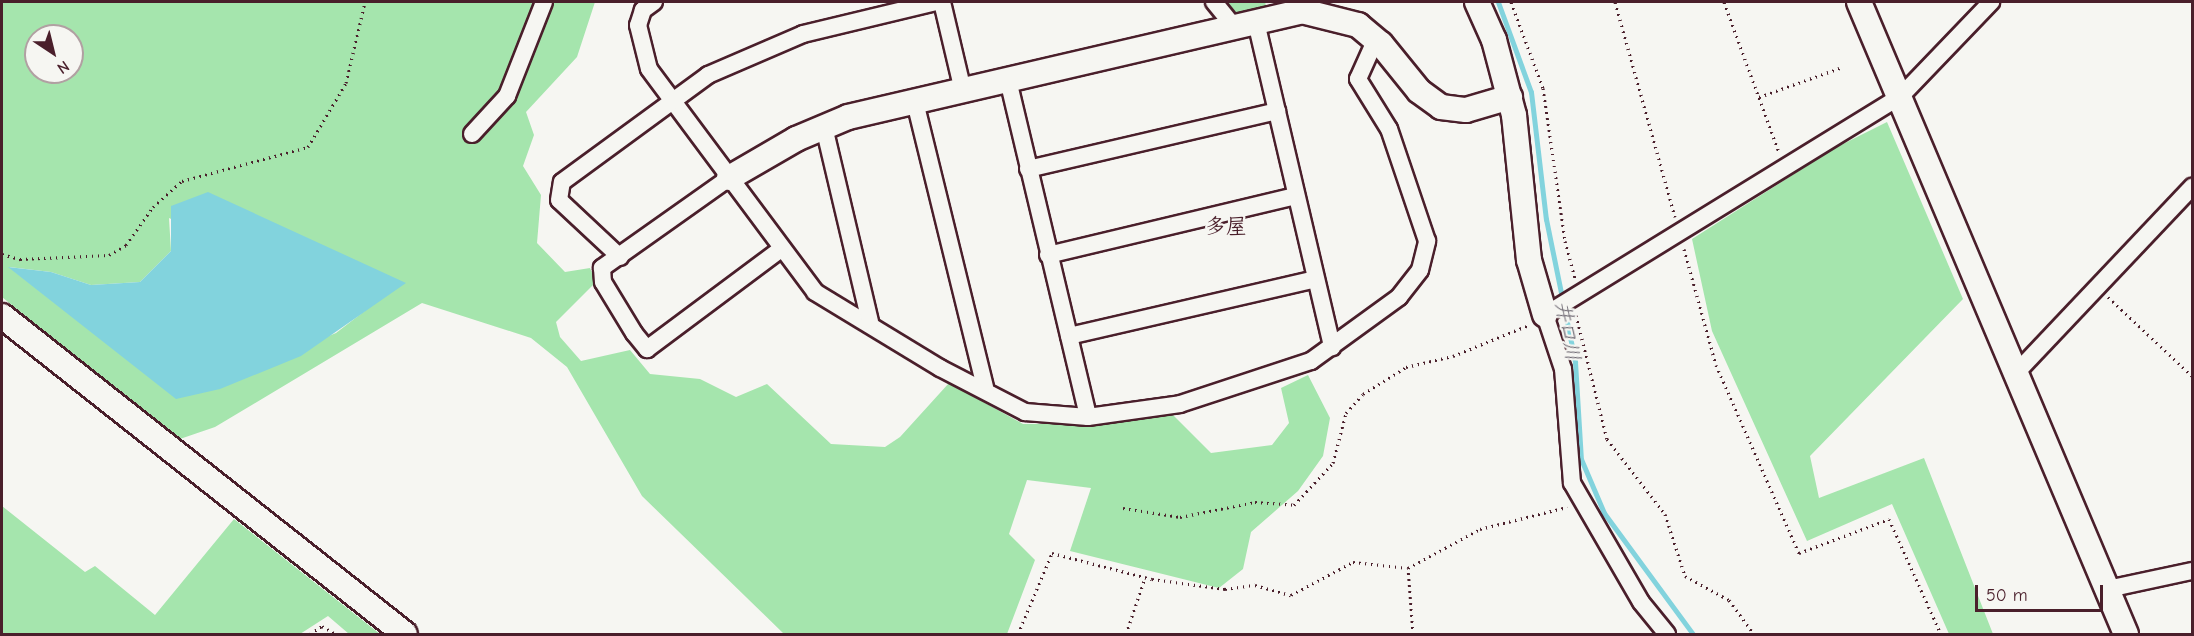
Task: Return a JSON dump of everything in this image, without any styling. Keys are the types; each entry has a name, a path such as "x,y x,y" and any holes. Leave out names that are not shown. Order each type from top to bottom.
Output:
{"street":[{"path":"472,134 507,96 544,2"},
{"path":"654,2 641,15 638,35 649,69 815,292 870,322 940,368 986,388 1025,412 1089,417 1180,404 1241,387 1311,362 1399,297 1420,270 1427,241 1389,129 1358,80 1376,39"},
{"path":"620,257 559,200 562,182 708,75 803,34 936,2"},
{"path":"942,2 963,91"},
{"path":"1214,2 1245,25 1276,111 1332,347"},
{"path":"1477,2 1494,39 1510,97 1530,260 1563,369 1572,483 1580,502 1641,602 1666,634"},
{"path":"1860,2 2018,372 2126,634"},
{"path":"1545,315 1900,97 1990,2"},
{"path":"781,249 647,348 603,282 602,268 729,178 824,128 915,102 1302,11 1358,25 1376,39 1419,91 1441,107 1466,110 1510,97"},
{"path":"1008,80 1048,255 1089,417"},
{"path":"915,102 986,388"},
{"path":"1029,169 1276,111"},
{"path":"824,128 870,322"},
{"path":"2018,372 2193,188"},
{"path":"1048,255 1296,196"},
{"path":"1069,336 1315,279"},
{"path":"2,316 405,634"},
{"path":"2108,589 2193,571"}],"path":[{"path":"2,254 20,259 109,255 126,245 153,207 182,181 308,147 346,83 365,2"},
{"path":"1511,2 1543,88 1565,241 1606,439 1665,514 1685,576 1729,600 1754,634"},
{"path":"1615,2 1716,365 1799,553 1889,519 1941,634"},
{"path":"1724,2 1786,167"},
{"path":"1758,97 1843,67"},
{"path":"2098,287 2193,376"},
{"path":"1122,508 1180,517 1255,502 1294,505 1333,463 1346,413 1363,394 1406,367 1453,356 1545,315"},
{"path":"1018,634 1052,553 1145,578 1225,589 1255,585 1291,595 1353,562 1408,568 1480,528 1540,516 1580,502"},
{"path":"1408,568 1413,634"},
{"path":"1126,634 1145,578"},
{"path":"310,634 322,626 336,634"}],"green space":[{"path":"2,2 595,2 577,57 526,112 534,135 523,166 541,195 537,243 565,272 590,268 596,282 556,322 560,337 581,361 630,350 650,374 700,379 736,397 767,384 831,444 885,447 900,437 949,383 1023,424 1095,424 1173,415 1211,453 1272,445 1289,423 1281,388 1308,375 1330,418 1323,456 1298,491 1251,532 1243,569 1219,588 1070,551 1091,488 1027,480 1009,534 1035,560 1007,634 784,634 642,496 567,367 531,338 422,303 215,427 177,440 2,297","holes":["169,218 366,310 336,333 176,398 9,267 51,272 91,285 140,282 171,251"]},
{"path":"1224,2 1265,2 1268,13 1235,16"},
{"path":"1887,122 1963,299 1810,456 1819,498 1924,458 1993,634 1949,634 1892,504 1807,541 1712,331 1692,239 1835,148"},
{"path":"2,506 85,572 95,566 155,615 234,519 380,634 349,634 328,616 300,634 2,634"}],"water":[{"path":"208,192 406,283 301,356 220,389 176,399 8,267 51,272 91,285 140,282 171,251 171,206"}],"waterway":[{"name":"井口川","path":"1498,2 1531,92 1546,219 1575,362 1581,459 1604,513 1693,634"}],"district":[{"name":"多屋","path":"1226,226"}]}
